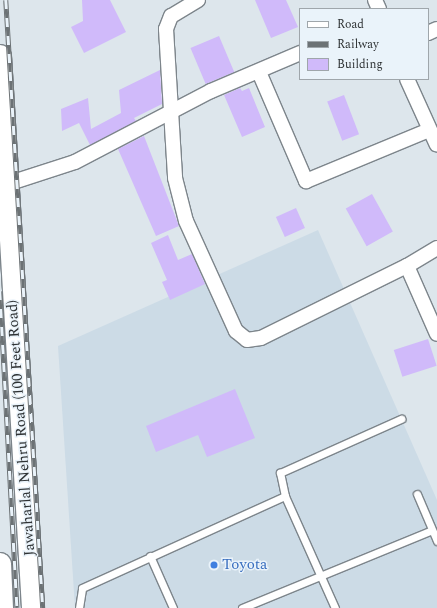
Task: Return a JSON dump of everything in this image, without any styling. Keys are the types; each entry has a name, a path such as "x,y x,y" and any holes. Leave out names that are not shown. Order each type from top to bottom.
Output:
{"main road":[{"name":"Jawaharlal Nehru Road (100 Feet Road)","path":"0,56 33,608"},
{"name":"Jawaharlal Nehru Road (100 Feet Road)","path":"0,564 2,608"}],"street":[{"path":"198,0 171,16 166,30 175,178 186,221 236,331 247,340 261,338 407,266 437,248"},
{"path":"7,184 75,162 172,112 299,53"},
{"path":"259,72 306,181 429,130"},
{"path":"408,80 429,130 437,145"},
{"path":"407,266 437,334"}],"lane":[{"path":"335,608 285,496 279,479 284,469 401,419"},
{"path":"416,494 437,541"},
{"path":"79,608 82,588 285,496"},
{"path":"242,608 432,530"},
{"path":"150,556 173,608"}],"shaded area":[{"path":"318,230 437,500 437,608 75,608 58,346"}],"building":[{"path":"82,0 110,0 126,32 84,53 71,27 83,21"},
{"path":"255,0 286,0 298,27 271,38"},
{"path":"219,36 234,72 206,84 190,48"},
{"path":"160,70 162,104 134,118 136,121 90,145 79,123 62,131 61,109 88,98 91,129 121,113 119,90"},
{"path":"240,88 242,91 249,88 265,127 242,137 224,95"},
{"path":"344,95 359,134 342,141 327,101"},
{"path":"144,136 179,226 156,236 118,149"},
{"path":"372,194 393,232 367,246 346,209"},
{"path":"296,208 305,228 285,237 276,217"},
{"path":"168,235 178,260 192,254 205,284 170,300 162,282 167,280 151,243"},
{"path":"428,339 437,366 402,377 394,350"},
{"path":"235,389 255,438 207,457 198,435 156,452 146,426"}],"railway":[{"path":"6,0 43,608"},
{"path":"0,291 17,608"}],"place":[{"name":"Toyota","path":"214,565"}]}
